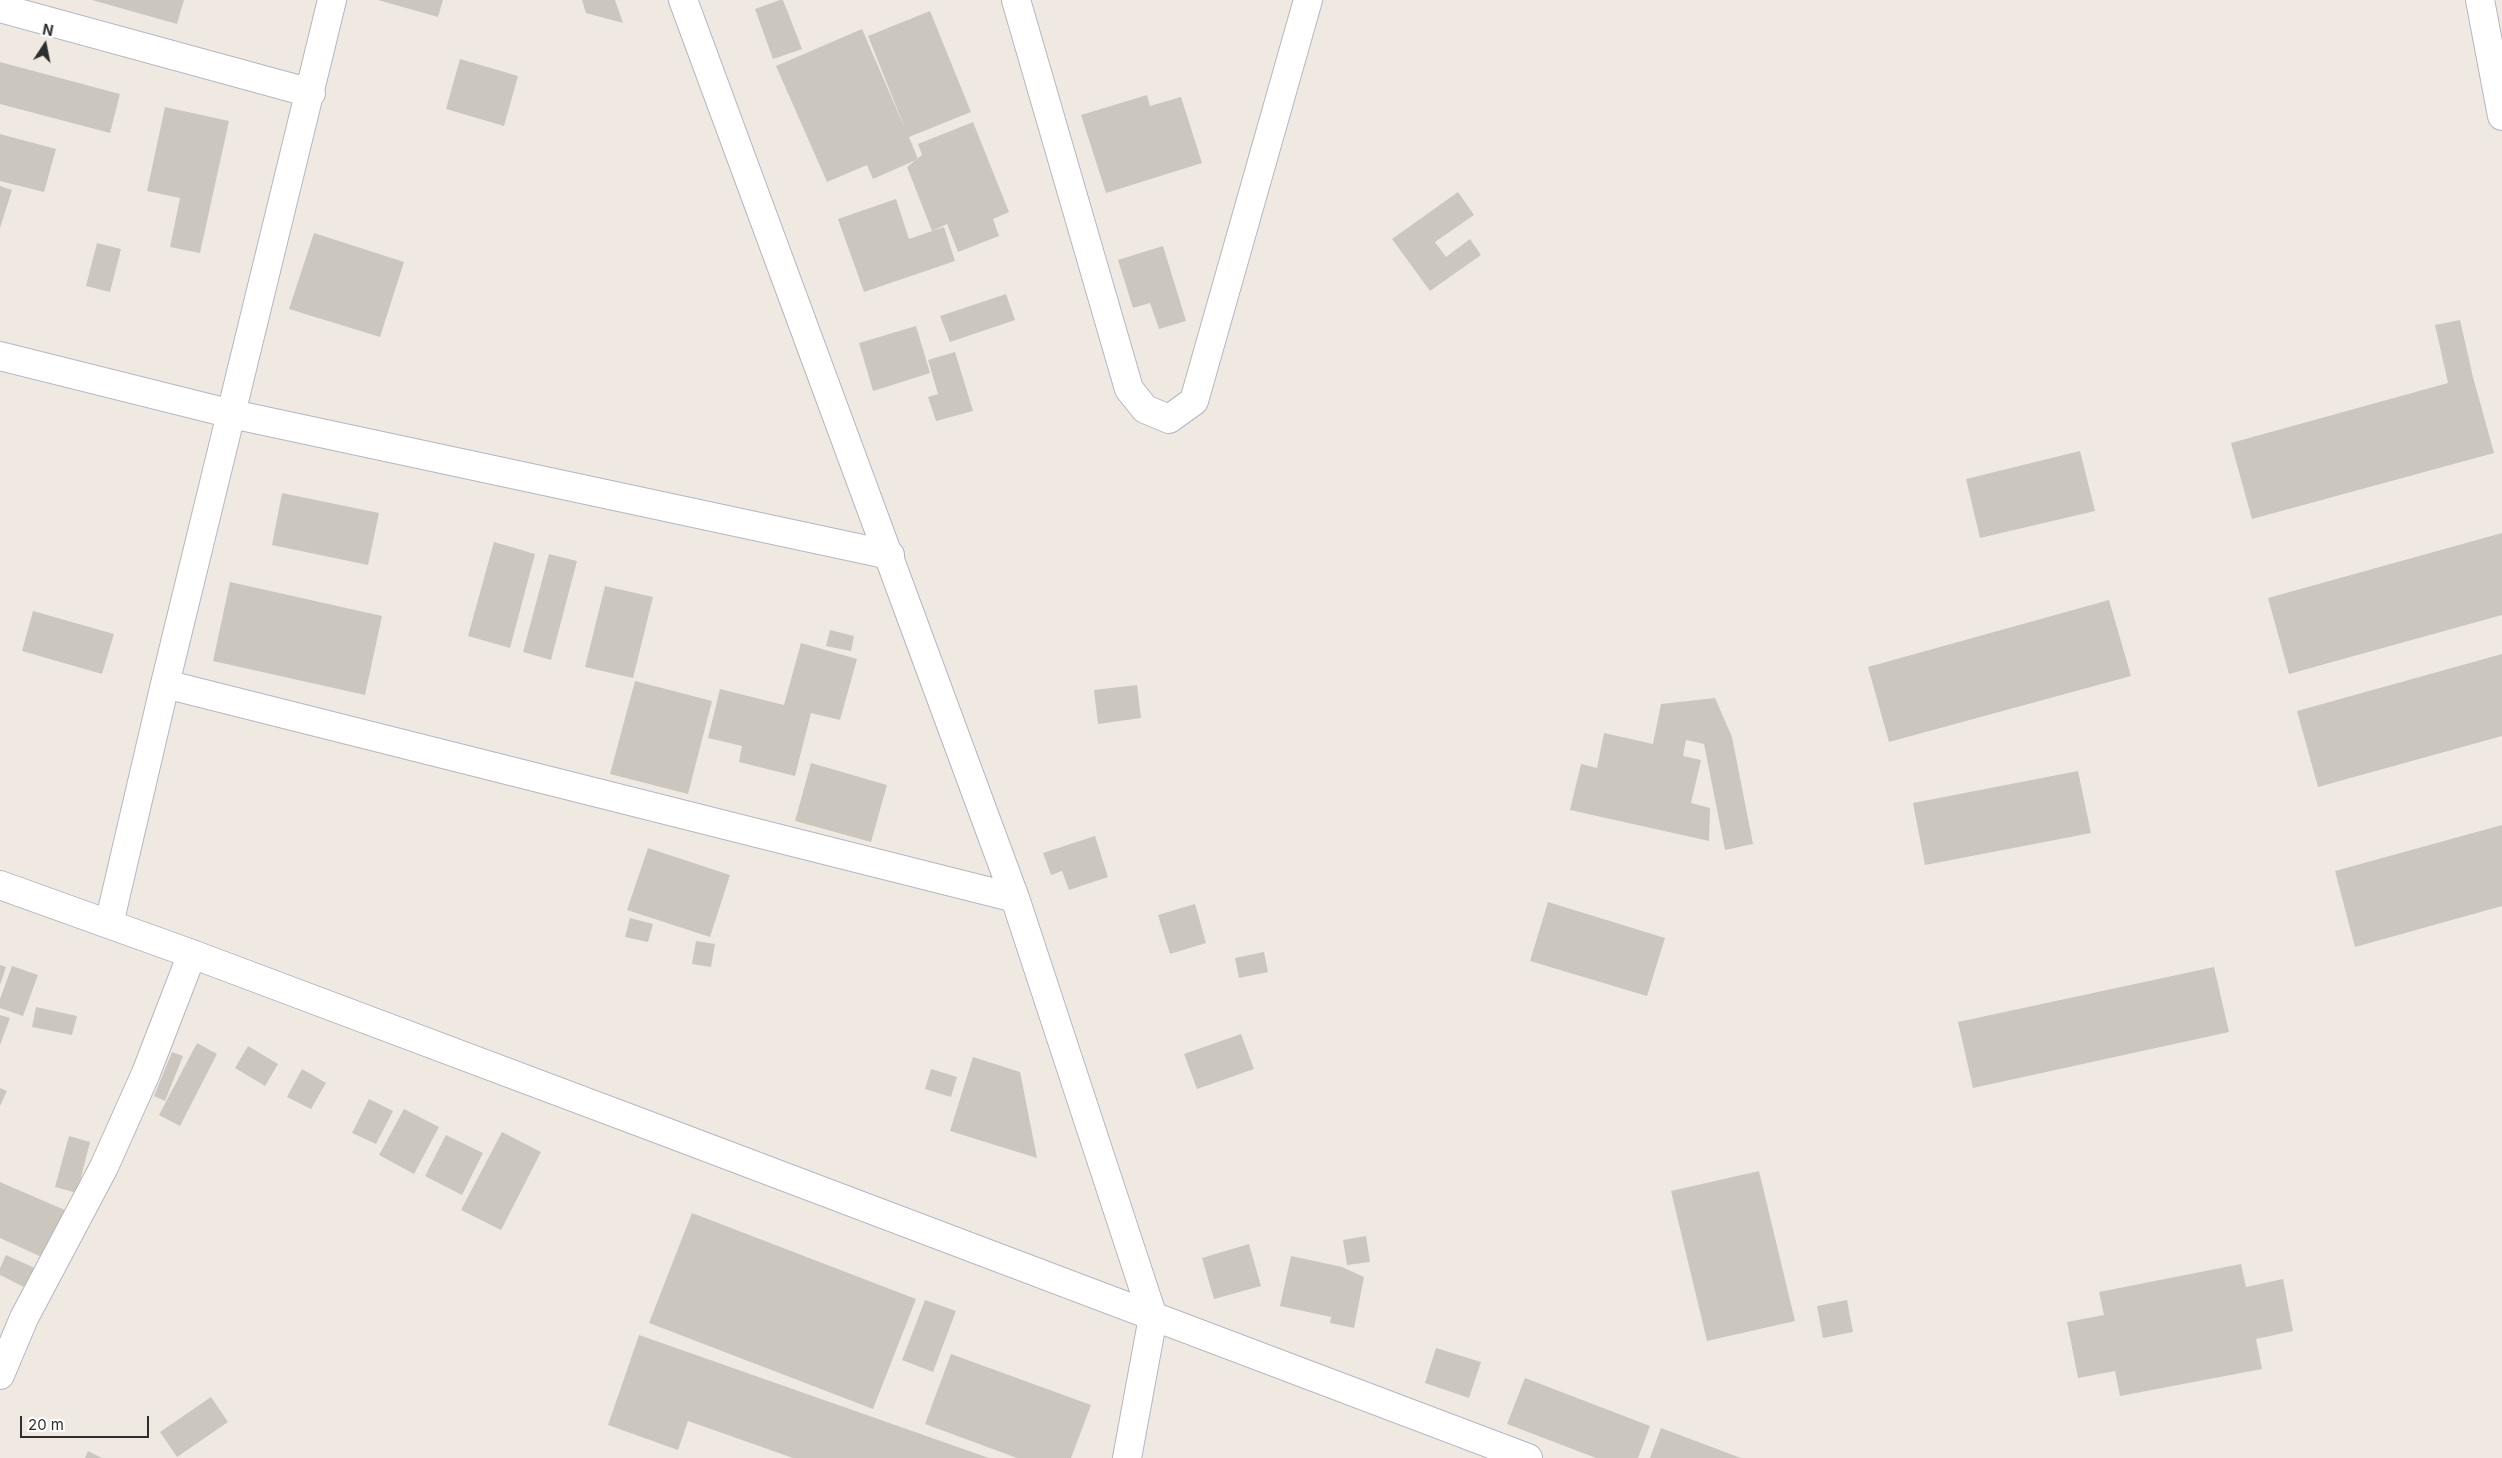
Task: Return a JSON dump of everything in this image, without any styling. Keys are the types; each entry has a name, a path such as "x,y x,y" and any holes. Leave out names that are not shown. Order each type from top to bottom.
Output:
{"street":[{"path":"109,924 164,684 311,93 332,0"},
{"path":"684,0 1016,898 1153,1316 1127,1458"},
{"path":"1016,0 1129,389 1146,409 1169,419 1194,401 1308,0"},
{"path":"2480,0 2502,116"},
{"path":"0,8 311,93"},
{"path":"0,356 232,414 890,556"},
{"path":"164,684 1016,898"},
{"path":"0,885 192,954 1528,1458"},
{"path":"0,1375 24,1318 104,1167 146,1073 192,954"}],"building":[{"path":"92,0 184,0 177,24"},
{"path":"378,0 443,0 438,17"},
{"path":"582,0 615,0 623,23 586,13"},
{"path":"783,0 802,49 773,59 755,9"},
{"path":"930,11 971,112 909,137 918,159 873,179 867,165 827,182 776,66 862,29 906,131 868,36"},
{"path":"460,59 518,76 504,126 446,109"},
{"path":"0,62 120,94 110,133 0,104"},
{"path":"1147,95 1150,106 1181,97 1202,163 1106,193 1081,115"},
{"path":"165,107 229,121 200,253 170,247 180,198 147,191"},
{"path":"973,122 1009,212 993,219 999,236 958,252 947,224 932,231 907,167 922,155 918,144"},
{"path":"0,134 56,149 44,192 0,181"},
{"path":"0,186 12,190 0,228"},
{"path":"1458,192 1474,215 1435,242 1446,257 1470,239 1481,255 1430,291 1392,239"},
{"path":"896,199 909,239 944,227 955,261 864,292 838,219"},
{"path":"314,233 404,262 380,337 289,309"},
{"path":"97,243 121,249 110,292 86,286"},
{"path":"1163,246 1186,321 1159,329 1150,303 1133,308 1118,260"},
{"path":"1006,294 1015,320 950,342 940,316"},
{"path":"2460,320 2473,377 2494,453 2252,519 2231,443 2448,383 2435,325"},
{"path":"916,326 930,373 873,391 859,343"},
{"path":"955,352 973,411 936,421 928,397 938,394 928,360"},
{"path":"2080,451 2095,511 1980,538 1966,479"},
{"path":"282,493 379,513 368,565 272,545"},
{"path":"2502,533 2502,615 2289,674 2268,598"},
{"path":"494,542 535,554 510,648 468,636"},
{"path":"549,554 577,561 551,660 523,652"},
{"path":"230,582 382,616 365,695 213,661"},
{"path":"605,586 653,597 633,678 585,667"},
{"path":"2109,600 2131,676 1889,742 1868,667"},
{"path":"33,611 114,634 102,674 22,651"},
{"path":"830,630 854,636 851,651 826,646"},
{"path":"801,643 857,659 840,720 811,713 795,776 739,762 742,746 708,738 720,689 784,705"},
{"path":"2502,654 2502,736 2318,787 2297,711"},
{"path":"635,681 712,701 688,794 610,774"},
{"path":"1137,685 1141,718 1098,724 1094,690"},
{"path":"1715,698 1732,737 1753,844 1725,850 1704,744 1686,740 1683,756 1701,760 1691,803 1710,808 1709,841 1570,810 1581,764 1597,768 1604,733 1653,744 1661,704"},
{"path":"811,763 887,785 871,842 795,821"},
{"path":"2078,771 2091,833 1925,865 1913,803"},
{"path":"2502,825 2502,906 2355,947 2335,871"},
{"path":"1095,836 1108,877 1069,890 1062,871 1051,875 1043,853"},
{"path":"648,848 730,875 710,937 627,910"},
{"path":"1548,902 1665,938 1647,996 1530,961"},
{"path":"1195,904 1206,943 1170,954 1158,915"},
{"path":"630,918 653,924 648,942 625,937"},
{"path":"696,941 715,944 711,967 692,964"},
{"path":"1264,952 1268,972 1239,978 1235,958"},
{"path":"0,965 6,967 0,985"},
{"path":"12,966 38,975 23,1016 0,1008 0,999"},
{"path":"2214,967 2229,1032 1973,1088 1958,1022"},
{"path":"36,1007 77,1016 72,1035 32,1027"},
{"path":"0,1015 10,1018 0,1045"},
{"path":"1241,1034 1254,1069 1197,1089 1184,1054"},
{"path":"197,1043 217,1054 180,1126 159,1115"},
{"path":"248,1046 278,1064 265,1086 235,1068"},
{"path":"172,1052 183,1056 165,1101 154,1096"},
{"path":"973,1057 1020,1072 1037,1158 950,1131"},
{"path":"302,1069 326,1083 311,1109 287,1097"},
{"path":"931,1069 957,1077 951,1097 925,1089"},
{"path":"0,1088 7,1091 0,1106"},
{"path":"369,1099 393,1111 376,1144 352,1133"},
{"path":"404,1109 439,1127 414,1174 379,1155"},
{"path":"502,1132 541,1152 501,1230 461,1210"},
{"path":"446,1135 483,1153 462,1195 425,1176"},
{"path":"69,1136 90,1142 77,1193 55,1187"},
{"path":"1759,1171 1795,1321 1707,1341 1671,1191"},
{"path":"0,1182 67,1211 46,1259 0,1238"},
{"path":"692,1213 916,1299 873,1409 649,1323"},
{"path":"1366,1236 1370,1262 1347,1265 1343,1240"},
{"path":"1249,1244 1261,1286 1214,1299 1202,1258"},
{"path":"6,1255 37,1269 28,1289 0,1275 0,1268"},
{"path":"1291,1256 1342,1267 1364,1277 1354,1328 1330,1323 1333,1309 1331,1317 1280,1306"},
{"path":"2241,1264 2246,1287 2283,1279 2293,1331 2256,1339 2262,1369 2120,1396 2115,1371 2078,1378 2067,1322 2104,1315 2099,1292"},
{"path":"925,1300 956,1311 933,1372 902,1360"},
{"path":"1847,1300 1853,1332 1823,1338 1817,1306"},
{"path":"639,1335 989,1458 793,1458 688,1421 678,1450 608,1425"},
{"path":"1436,1348 1481,1362 1469,1398 1425,1383"},
{"path":"951,1354 1091,1405 1071,1458 1017,1458 925,1424"},
{"path":"1525,1378 1650,1426 1638,1458 1596,1458 1507,1424"},
{"path":"211,1397 228,1422 177,1457 160,1432"},
{"path":"1661,1428 1741,1458 1650,1458"},
{"path":"88,1451 102,1458 85,1458"}]}
